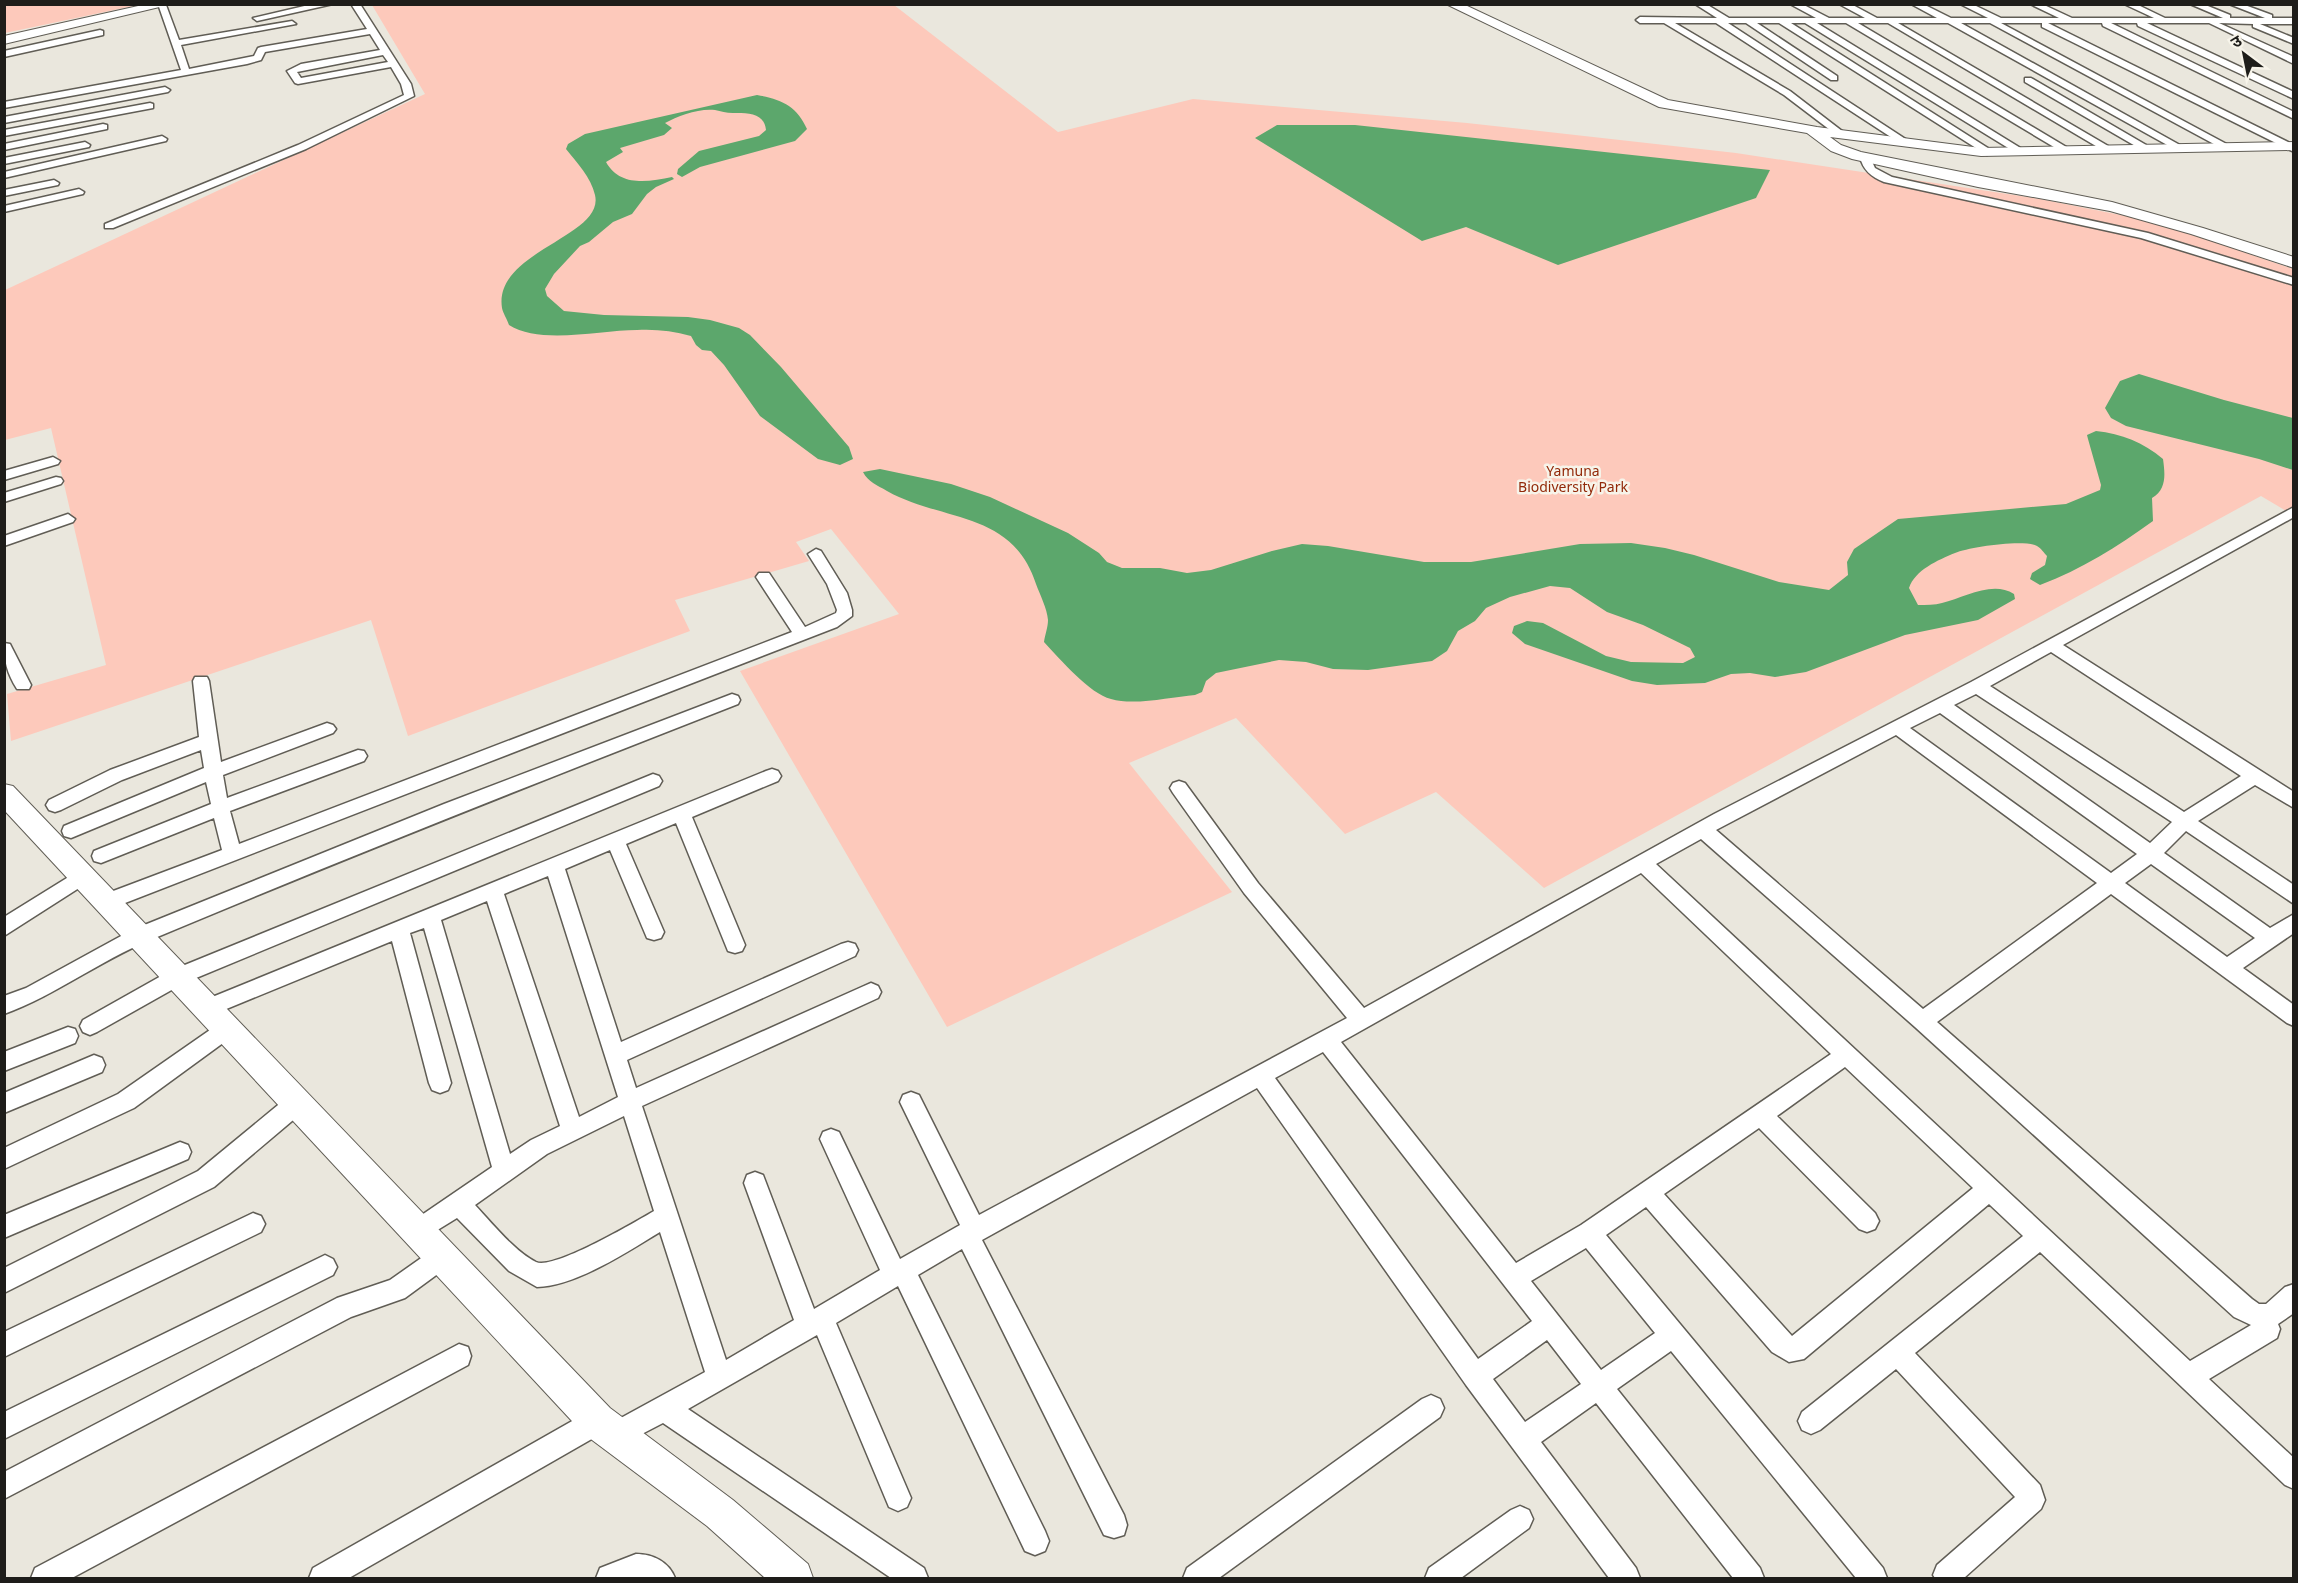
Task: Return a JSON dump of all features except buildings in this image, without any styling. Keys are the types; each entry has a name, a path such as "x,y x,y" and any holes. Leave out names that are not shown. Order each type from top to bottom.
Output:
{"street":[{"path":"251,19 329,4"},
{"path":"109,226 302,147 409,96 409,90 387,52 355,4"},
{"path":"1452,4 1638,94 1664,104 1812,130 1954,150 1987,152 2292,147"},
{"path":"1699,4 1730,21"},
{"path":"1794,4 1830,21"},
{"path":"1843,4 1885,22 1976,70 2110,150"},
{"path":"1915,4 1953,22 2182,149"},
{"path":"1964,4 2229,148"},
{"path":"2034,4 2074,22"},
{"path":"2128,4 2171,21"},
{"path":"2194,4 2294,41"},
{"path":"2233,4 2290,19"},
{"path":"4,40 164,5 186,72"},
{"path":"1640,20 2244,22 2290,19"},
{"path":"1666,21 1787,93 1838,133"},
{"path":"1719,21 1903,142"},
{"path":"1749,21 1834,78"},
{"path":"1782,21 1987,152"},
{"path":"1808,21 2022,152"},
{"path":"1848,21 2068,151"},
{"path":"2207,21 2294,61"},
{"path":"2041,22 2292,147"},
{"path":"2101,22 2294,116"},
{"path":"2137,22 2294,96"},
{"path":"176,44 292,24"},
{"path":"4,105 256,59 260,57 261,50 373,31"},
{"path":"4,54 100,33"},
{"path":"387,52 301,67 292,71 298,81 394,64"},
{"path":"2028,80 2148,149"},
{"path":"4,120 165,90"},
{"path":"4,133 150,106"},
{"path":"4,147 115,125"},
{"path":"1812,130 1836,148 1865,157 1978,182 2112,207 2186,227 2294,263"},
{"path":"4,161 160,134 4,175"},
{"path":"1865,157 1870,170 1879,177 1893,182 2144,235 2294,282"},
{"path":"4,193 54,183"},
{"path":"4,209 79,192"},
{"path":"4,476 53,461"},
{"path":"4,498 56,481"},
{"path":"323,1578 606,1428 664,1408 899,1273 1326,1040 1702,829 1977,686 2294,511"},
{"path":"4,541 68,519"},
{"path":"107,902 831,623 844,616 846,611 844,602 816,554"},
{"path":"764,577 802,634"},
{"path":"2051,645 2294,801"},
{"path":"4,648 23,685"},
{"path":"201,681 212,772 232,854"},
{"path":"1977,686 2185,820 2294,896"},
{"path":"4,1005 37,992 139,936 450,809 732,700"},
{"path":"1941,705 2270,938"},
{"path":"1898,727 2294,1017"},
{"path":"71,831 212,772 327,729"},
{"path":"55,805 116,775 207,741"},
{"path":"4,928 92,866 219,807 358,756"},
{"path":"4,1159 131,1098 217,1019 399,929 771,776"},
{"path":"1922,1021 2151,854 2185,820 2255,776"},
{"path":"90,1026 177,977 653,782"},
{"path":"1179,788 1251,888 1361,1020"},
{"path":"10,807 92,866 107,902 606,1428 720,1513 778,1573"},
{"path":"681,813 735,945"},
{"path":"1702,829 1922,1021 2243,1308 2261,1318 2269,1317 2294,1296"},
{"path":"615,840 654,932"},
{"path":"1643,863 2294,1476"},
{"path":"554,865 719,1378"},
{"path":"493,890 573,1131"},
{"path":"430,916 504,1171"},
{"path":"2227,968 2294,922"},
{"path":"399,929 440,1083"},
{"path":"615,1055 848,950"},
{"path":"418,1231 539,1147 631,1101 871,992"},
{"path":"4,1062 68,1036"},
{"path":"1326,1040 1750,1578"},
{"path":"1514,1278 1589,1233 1846,1054"},
{"path":"4,1103 94,1065"},
{"path":"1260,1076 1475,1376 1626,1578"},
{"path":"911,1102 971,1233 1114,1525"},
{"path":"4,1281 211,1176 297,1103"},
{"path":"1760,1114 1868,1221"},
{"path":"831,1139 1035,1541"},
{"path":"4,1227 180,1152"},
{"path":"755,1183 815,1322 898,1498"},
{"path":"1647,1192 1781,1343 1789,1350 1795,1350 1989,1189"},
{"path":"458,1203 516,1261 538,1275 552,1274 578,1263 668,1216"},
{"path":"4,1345 253,1224"},
{"path":"1589,1233 1873,1578"},
{"path":"1811,1421 2040,1237"},
{"path":"4,1486 346,1307 397,1290 442,1257"},
{"path":"4,1426 325,1267"},
{"path":"1475,1376 1549,1324"},
{"path":"2188,1377 2268,1329"},
{"path":"1523,1439 1673,1335"},
{"path":"1897,1352 2031,1494 2032,1500 1947,1575"},
{"path":"45,1578 459,1356"},
{"path":"664,1408 914,1578"},
{"path":"1197,1578 1431,1408"},
{"path":"1438,1578 1520,1519"},
{"path":"619,1574 643,1566 661,1578"}],"green space":[{"path":"5,4 138,4 138,5 5,33"},
{"name":"Yamuna Biodiversity Park","path":"372,5 894,5 1058,132 1193,99 1467,123 1736,153 2040,199 2156,222 2293,269 2293,515 2261,496 1544,888 1436,792 1345,834 1236,718 1129,763 1232,892 947,1027 740,671 899,614 831,529 796,542 809,561 675,600 690,631 408,736 371,620 11,741 7,694 106,665 51,428 5,440 5,290 425,94"}],"shaded area":[{"path":"757,95 781,101 793,109 807,129 795,141 700,167 682,177 677,174 678,169 699,151 759,136 766,130 765,124 758,117 749,114 715,110 696,111 665,123 672,128 664,135 620,148 623,152 606,162 619,176 635,181 672,177 674,179 647,194 632,214 613,222 589,242 580,246 554,274 545,289 547,296 564,311 604,315 688,317 739,328 750,335 781,367 849,447 853,459 840,465 818,459 760,416 724,365 711,351 702,350 696,345 691,336 651,330 571,335 537,334 509,325 502,308 504,289 514,272 530,258 568,234 594,210 593,188 583,170 566,149 568,144 585,134"},
{"path":"1277,125 1355,125 1770,170 1756,198 1558,265 1466,227 1422,241 1255,138"},
{"path":"2139,374 2293,418 2293,470 2259,459 2126,426 2111,418 2105,408 2120,381"},
{"path":"2096,431 2115,434 2148,448 2163,459 2164,476 2163,486 2152,498 2153,521 2099,557 2040,585 2030,579 2032,573 2045,565 2047,556 2037,546 2021,543 1984,546 1962,551 1935,562 1916,576 1909,588 1918,605 1939,604 1987,589 2005,590 2014,594 2015,599 1978,620 1905,635 1806,672 1775,677 1750,673 1731,674 1705,683 1657,685 1632,681 1525,644 1512,633 1514,626 1527,621 1543,623 1606,656 1631,662 1683,663 1695,657 1690,648 1643,625 1607,612 1570,588 1550,586 1510,597 1486,608 1475,621 1458,631 1447,651 1432,661 1368,670 1333,669 1306,662 1279,660 1216,673 1206,681 1202,692 1195,695 1130,702 1111,699 1085,683 1044,642 1048,625 1045,606 1025,560 1010,543 993,530 973,521 908,501 887,491 870,481 863,472 880,469 951,484 990,497 1068,533 1099,553 1107,562 1122,568 1160,568 1187,573 1211,570 1302,544 1328,546 1424,562 1471,562 1580,544 1631,543 1694,555 1779,582 1829,590 1848,575 1847,562 1854,549 1898,519 2066,504 2100,490 2101,485 2087,435"}]}
